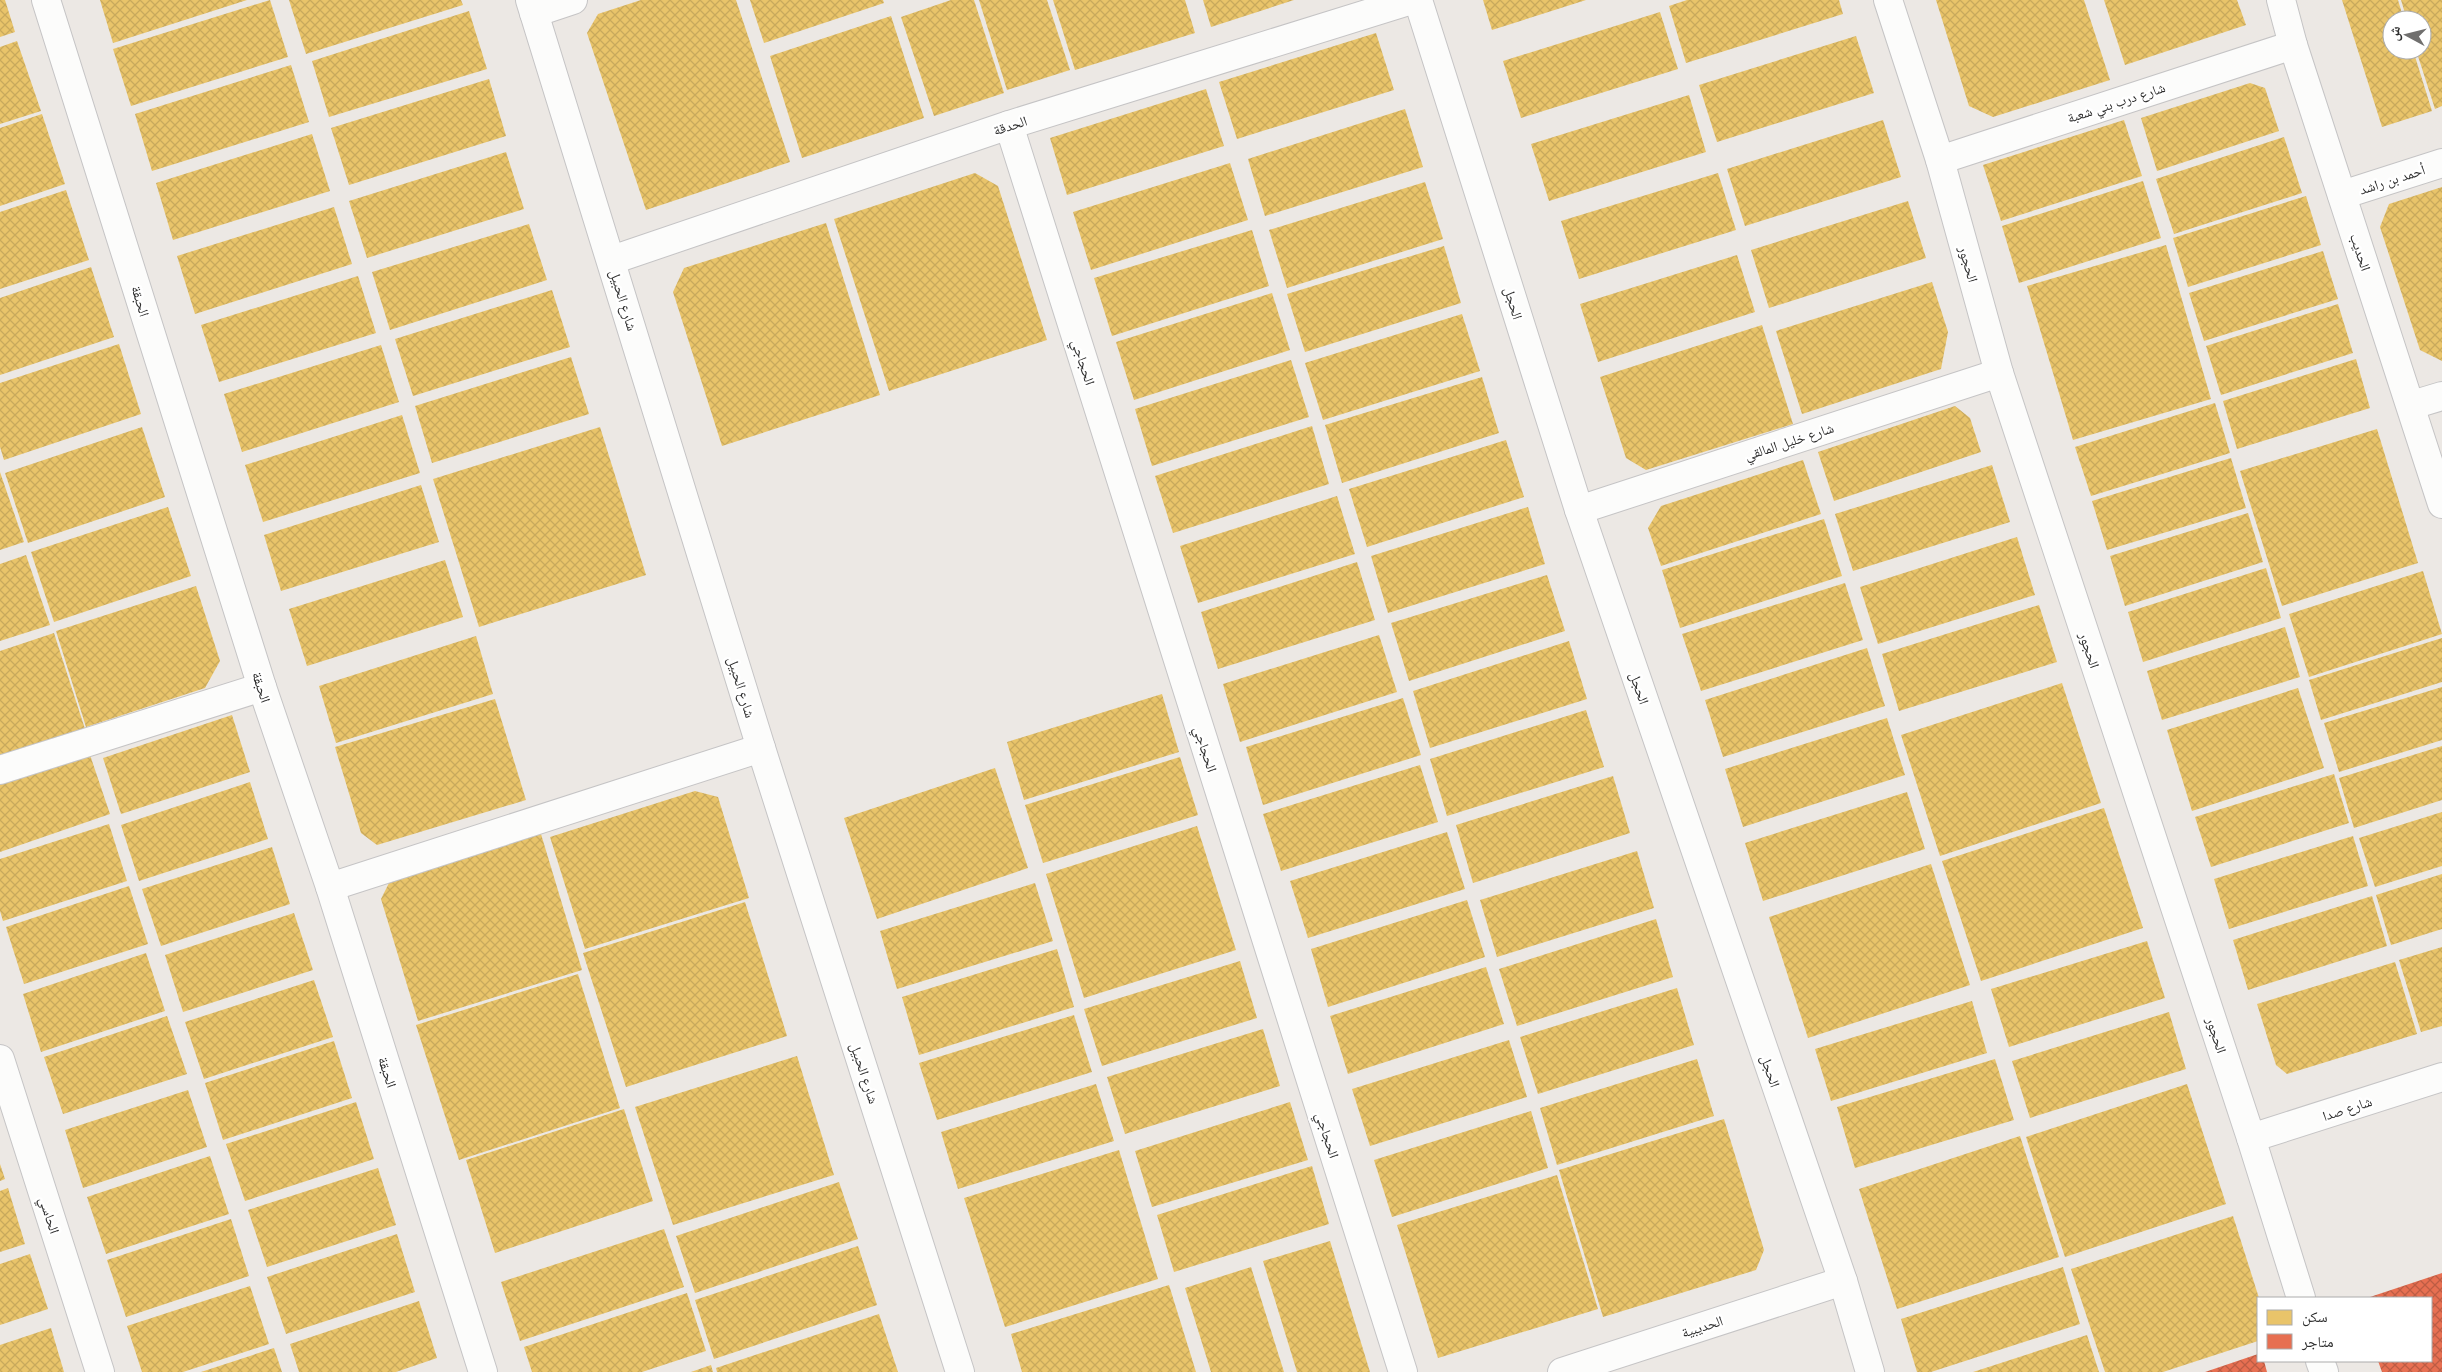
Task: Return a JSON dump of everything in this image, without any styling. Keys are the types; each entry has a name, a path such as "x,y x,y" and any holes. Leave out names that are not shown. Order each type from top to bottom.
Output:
{"street":[{"name":"الحبقة","path":"46,0 262,687 330,888 483,1372"},
{"path":"532,6 573,0"},
{"name":"الحدقة","path":"612,260 1009,125 1412,0"},
{"name":"الحجل","path":"1418,0 1579,510 1843,1281 1870,1372"},
{"name":"الحجور","path":"1888,0 1940,160 1999,373 2251,1138 2301,1297"},
{"name":"الحديب","path":"2281,0 2293,45 2412,405 2442,504"},
{"name":"شارع الحبيل","path":"532,6 612,260 761,748 960,1372"},
{"name":"شارع درب بني شعبة","path":"1940,160 2293,45"},
{"name":"الحجاجي","path":"1009,125 1403,1372"},
{"name":"أحمد بن راشد","path":"2342,195 2442,163"},
{"name":"شارع خليل المالقي","path":"1579,510 1999,373"},
{"path":"2412,405 2442,396"},
{"path":"0,770 262,687"},
{"path":"330,888 761,748"},
{"name":"الحاسي","path":"0,1059 100,1372"},
{"name":"شارع صدا","path":"2251,1138 2442,1077"},
{"name":"الحديبية","path":"1562,1372 1843,1281"}],"building: سكن":[{"path":"0,0 5,0 15,32 0,37"},
{"path":"100,0 247,0 113,43"},
{"path":"270,0 288,57 131,106 113,49"},
{"path":"289,0 461,0 463,5 306,54"},
{"path":"641,0 736,0 790,162 646,210 587,33 598,14"},
{"path":"750,0 883,0 884,3 764,43"},
{"path":"951,0 974,0 1004,93 934,116 901,17"},
{"path":"979,0 1047,0 1070,70 1007,90"},
{"path":"1053,0 1185,0 1195,33 1075,70"},
{"path":"1203,0 1294,0 1211,27"},
{"path":"1483,0 1586,0 1492,30"},
{"path":"1687,0 1839,0 1843,14 1686,63 1669,6"},
{"path":"1936,0 2084,0 2110,80 1993,117 1969,106"},
{"path":"2104,0 2237,0 2246,25 2125,65"},
{"path":"2342,0 2398,0 2401,10 2382,10 2382,60 2416,60 2432,111 2382,127"},
{"path":"2401,0 2442,0 2442,106 2435,109 2419,60 2432,60 2432,10 2404,10"},
{"path":"469,11 487,69 329,117 312,61"},
{"path":"1660,12 1678,69 1521,118 1503,61"},
{"path":"891,16 924,118 802,158 770,56"},
{"path":"1376,33 1394,90 1237,139 1219,82"},
{"path":"1856,36 1874,93 1717,142 1699,85"},
{"path":"17,41 41,111 0,124 0,47"},
{"path":"291,65 309,122 152,171 135,114"},
{"path":"489,79 506,136 349,185 331,128"},
{"path":"2250,83 2265,88 2279,131 2157,171 2141,118"},
{"path":"1206,89 1224,146 1067,195 1050,138"},
{"path":"1689,95 1706,152 1549,201 1531,144"},
{"path":"1405,109 1423,167 1265,216 1248,159"},
{"path":"42,114 65,184 0,206 0,128"},
{"path":"1883,120 1901,177 1745,226 1727,169"},
{"path":"2124,120 2142,176 2001,221 1983,165"},
{"path":"312,134 330,191 173,240 156,183"},
{"path":"2284,137 2302,193 2174,234 2156,179"},
{"path":"506,152 524,209 367,258 349,201"},
{"path":"1230,163 1248,220 1091,270 1073,212"},
{"path":"975,173 998,186 1047,340 889,391 834,219"},
{"path":"1718,173 1736,230 1579,279 1561,221"},
{"path":"2143,181 2161,238 2019,283 2002,226"},
{"path":"1425,182 1443,239 1287,288 1269,230"},
{"path":"2442,187 2442,361 2420,350 2380,227 2389,204"},
{"path":"66,190 89,260 0,289 0,212"},
{"path":"2306,196 2321,245 2188,287 2173,238"},
{"path":"1908,201 1926,258 1769,308 1751,250"},
{"path":"334,207 352,264 195,314 177,256"},
{"path":"826,223 880,395 722,446 673,292 684,268"},
{"path":"529,224 547,280 390,330 372,272"},
{"path":"1252,230 1269,286 1112,336 1094,278"},
{"path":"2166,245 2211,399 2073,440 2027,286"},
{"path":"1444,246 1461,303 1305,352 1287,294"},
{"path":"2323,251 2338,299 2204,341 2189,293"},
{"path":"1737,255 1755,312 1598,362 1580,304"},
{"path":"91,267 114,337 0,375 0,298"},
{"path":"358,276 376,333 219,382 201,325"},
{"path":"1932,282 1948,332 1941,369 1802,414 1776,331"},
{"path":"552,290 570,347 413,396 395,339"},
{"path":"1272,293 1290,350 1134,400 1116,342"},
{"path":"2338,304 2353,353 2221,395 2206,346"},
{"path":"1462,314 1480,371 1323,420 1305,363"},
{"path":"1762,325 1793,424 1646,470 1626,458 1600,377"},
{"path":"119,344 141,414 4,460 0,447 0,383"},
{"path":"381,345 399,402 242,452 224,394"},
{"path":"571,357 589,414 432,463 415,406"},
{"path":"2356,359 2370,408 2237,449 2223,401"},
{"path":"1291,360 1309,417 1152,466 1135,409"},
{"path":"1482,377 1499,433 1342,483 1325,425"},
{"path":"2215,403 2230,453 2091,496 2075,447"},
{"path":"1955,406 1970,418 1981,452 1834,501 1818,452"},
{"path":"402,415 420,473 263,522 245,465"},
{"path":"1312,426 1329,484 1173,533 1155,476"},
{"path":"142,427 165,497 28,543 5,473"},
{"path":"600,427 646,575 479,627 433,479"},
{"path":"2377,429 2418,563 2282,606 2240,471"},
{"path":"1506,440 1524,497 1367,547 1349,489"},
{"path":"2231,458 2246,508 2107,550 2092,501"},
{"path":"1803,460 1821,514 1661,566 1648,528 1661,506"},
{"path":"1992,465 2010,522 1853,571 1835,514"},
{"path":"0,472 24,542 0,550"},
{"path":"421,485 439,542 281,591 264,535"},
{"path":"1337,496 1355,554 1198,603 1180,546"},
{"path":"168,507 191,576 54,622 31,552"},
{"path":"1528,507 1545,564 1388,613 1371,556"},
{"path":"2248,513 2263,562 2125,606 2110,556"},
{"path":"1824,519 1842,576 1680,628 1662,570"},
{"path":"2017,537 2035,595 1878,644 1860,587"},
{"path":"26,555 50,625 0,641 0,564"},
{"path":"445,560 463,617 307,666 289,609"},
{"path":"1357,562 1375,620 1218,669 1201,612"},
{"path":"2266,568 2281,618 2143,662 2128,612"},
{"path":"2423,571 2442,634 2309,677 2289,614"},
{"path":"1547,575 1565,631 1409,681 1391,623"},
{"path":"1845,583 1863,640 1701,691 1682,634"},
{"path":"196,586 220,661 205,688 86,727 56,631"},
{"path":"2039,605 2057,662 1899,711 1882,654"},
{"path":"2285,627 2300,677 2162,720 2147,671"},
{"path":"54,633 85,729 0,757 0,651"},
{"path":"1379,635 1397,692 1240,742 1223,684"},
{"path":"476,636 493,694 336,743 319,686"},
{"path":"2442,638 2442,682 2321,720 2309,680"},
{"path":"1569,641 1587,699 1430,748 1413,691"},
{"path":"1867,648 1885,706 1723,757 1705,700"},
{"path":"2062,683 2101,803 1940,856 1901,735"},
{"path":"2442,687 2442,740 2339,772 2324,723"},
{"path":"2298,688 2324,768 2192,811 2167,730"},
{"path":"1162,694 1179,752 1024,800 1007,742"},
{"path":"1403,698 1421,755 1263,805 1246,747"},
{"path":"495,699 526,800 377,845 361,833 335,747"},
{"path":"1586,710 1604,767 1447,816 1430,759"},
{"path":"232,715 250,772 121,814 103,758"},
{"path":"1887,718 1905,775 1743,827 1725,769"},
{"path":"2442,746 2442,800 2354,828 2339,778"},
{"path":"89,752 110,814 0,852 0,782"},
{"path":"1180,757 1198,815 1043,863 1025,805"},
{"path":"1420,765 1438,822 1281,871 1263,814"},
{"path":"995,768 1028,868 877,919 844,818"},
{"path":"2334,774 2349,823 2211,867 2195,817"},
{"path":"1613,776 1630,833 1473,883 1456,825"},
{"path":"250,782 268,839 139,881 121,825"},
{"path":"695,791 718,797 749,898 585,949 550,837"},
{"path":"1907,792 1925,849 1763,901 1745,843"},
{"path":"2104,808 2143,928 1981,981 1942,861"},
{"path":"2442,812 2442,866 2375,887 2359,838"},
{"path":"109,824 127,881 3,921 0,911 0,859"},
{"path":"1197,826 1236,950 1084,998 1046,874"},
{"path":"1447,832 1465,889 1308,938 1290,881"},
{"path":"541,834 582,970 418,1021 381,899 390,881"},
{"path":"2353,836 2368,886 2229,929 2214,879"},
{"path":"272,847 290,904 161,946 142,889"},
{"path":"1637,851 1654,908 1497,957 1480,900"},
{"path":"1931,864 1970,985 1808,1038 1769,917"},
{"path":"2442,874 2442,929 2391,945 2376,895"},
{"path":"1035,883 1053,941 897,989 880,931"},
{"path":"129,886 148,944 24,984 6,927"},
{"path":"2372,896 2387,946 2248,990 2233,940"},
{"path":"1467,900 1485,957 1328,1007 1311,949"},
{"path":"745,902 787,1036 626,1087 583,953"},
{"path":"294,913 313,970 183,1012 165,955"},
{"path":"1656,919 1673,977 1517,1026 1499,969"},
{"path":"2147,941 2165,998 2009,1047 1991,989"},
{"path":"2442,947 2442,1026 2421,1032 2399,960"},
{"path":"1057,949 1074,1007 919,1055 902,997"},
{"path":"146,953 165,1011 41,1052 23,994"},
{"path":"1240,961 1257,1018 1102,1066 1084,1009"},
{"path":"2395,962 2417,1034 2287,1074 2276,1065 2257,1004"},
{"path":"1486,967 1504,1024 1348,1074 1330,1016"},
{"path":"578,974 620,1108 459,1160 416,1025"},
{"path":"314,980 333,1037 204,1079 185,1022"},
{"path":"1677,988 1694,1045 1538,1094 1520,1037"},
{"path":"1972,1001 1987,1053 1831,1101 1815,1049"},
{"path":"2169,1012 2186,1069 2030,1118 2012,1061"},
{"path":"1074,1015 1092,1072 937,1120 919,1063"},
{"path":"167,1016 187,1074 63,1114 44,1057"},
{"path":"1263,1029 1280,1086 1125,1134 1107,1077"},
{"path":"1509,1040 1527,1097 1370,1146 1352,1089"},
{"path":"334,1041 352,1098 223,1140 205,1083"},
{"path":"797,1056 834,1175 673,1225 635,1107"},
{"path":"1697,1059 1714,1116 1557,1165 1540,1108"},
{"path":"1995,1059 2014,1120 1855,1168 1837,1107"},
{"path":"1096,1084 1114,1141 958,1189 941,1132"},
{"path":"2187,1084 2226,1204 2065,1257 2026,1137"},
{"path":"188,1090 207,1147 83,1188 65,1130"},
{"path":"356,1102 374,1159 245,1201 226,1144"},
{"path":"1290,1102 1308,1160 1152,1207 1135,1151"},
{"path":"624,1109 653,1201 495,1253 466,1160"},
{"path":"1531,1111 1548,1168 1392,1217 1374,1160"},
{"path":"1724,1119 1764,1250 1756,1270 1603,1317 1559,1170"},
{"path":"2020,1136 2059,1257 1897,1309 1859,1189"},
{"path":"1119,1150 1158,1279 1005,1327 964,1198"},
{"path":"210,1156 229,1214 106,1254 87,1197"},
{"path":"0,1164 5,1179 0,1181"},
{"path":"1312,1166 1329,1224 1174,1272 1157,1215"},
{"path":"378,1168 396,1225 267,1267 248,1210"},
{"path":"1557,1175 1598,1309 1438,1358 1397,1225"},
{"path":"839,1182 858,1239 695,1293 676,1236"},
{"path":"8,1188 25,1244 0,1252 0,1191"},
{"path":"2233,1216 2259,1297 2257,1297 2257,1341 2163,1372 2105,1372 2071,1269"},
{"path":"231,1219 249,1276 126,1317 107,1260"},
{"path":"664,1229 684,1287 520,1341 501,1282"},
{"path":"397,1234 415,1292 286,1334 267,1277"},
{"path":"1330,1241 1370,1372 1297,1372 1263,1261"},
{"path":"858,1246 877,1305 714,1359 695,1300"},
{"path":"30,1254 48,1309 0,1325 0,1264"},
{"path":"1251,1267 1284,1372 1211,1372 1185,1288"},
{"path":"2063,1267 2080,1324 1931,1372 1917,1372 1901,1319"},
{"path":"1169,1285 1196,1372 1022,1372 1011,1334"},
{"path":"250,1286 269,1344 183,1372 142,1372 127,1326"},
{"path":"687,1293 706,1351 642,1372 532,1372 524,1347"},
{"path":"419,1301 437,1358 396,1372 299,1372 290,1344"},
{"path":"879,1314 898,1372 717,1372 716,1368"},
{"path":"51,1328 64,1372 0,1372 0,1345"},
{"path":"2087,1335 2099,1372 1973,1372"},
{"path":"274,1348 282,1372 201,1372"},
{"path":"711,1365 713,1372 691,1372"}],"building: متاجر":[{"path":"2442,1273 2442,1372 2382,1372 2378,1362 2432,1362 2432,1297 2370,1297"},
{"path":"2257,1354 2257,1362 2264,1362 2267,1372 2205,1372"}]}
